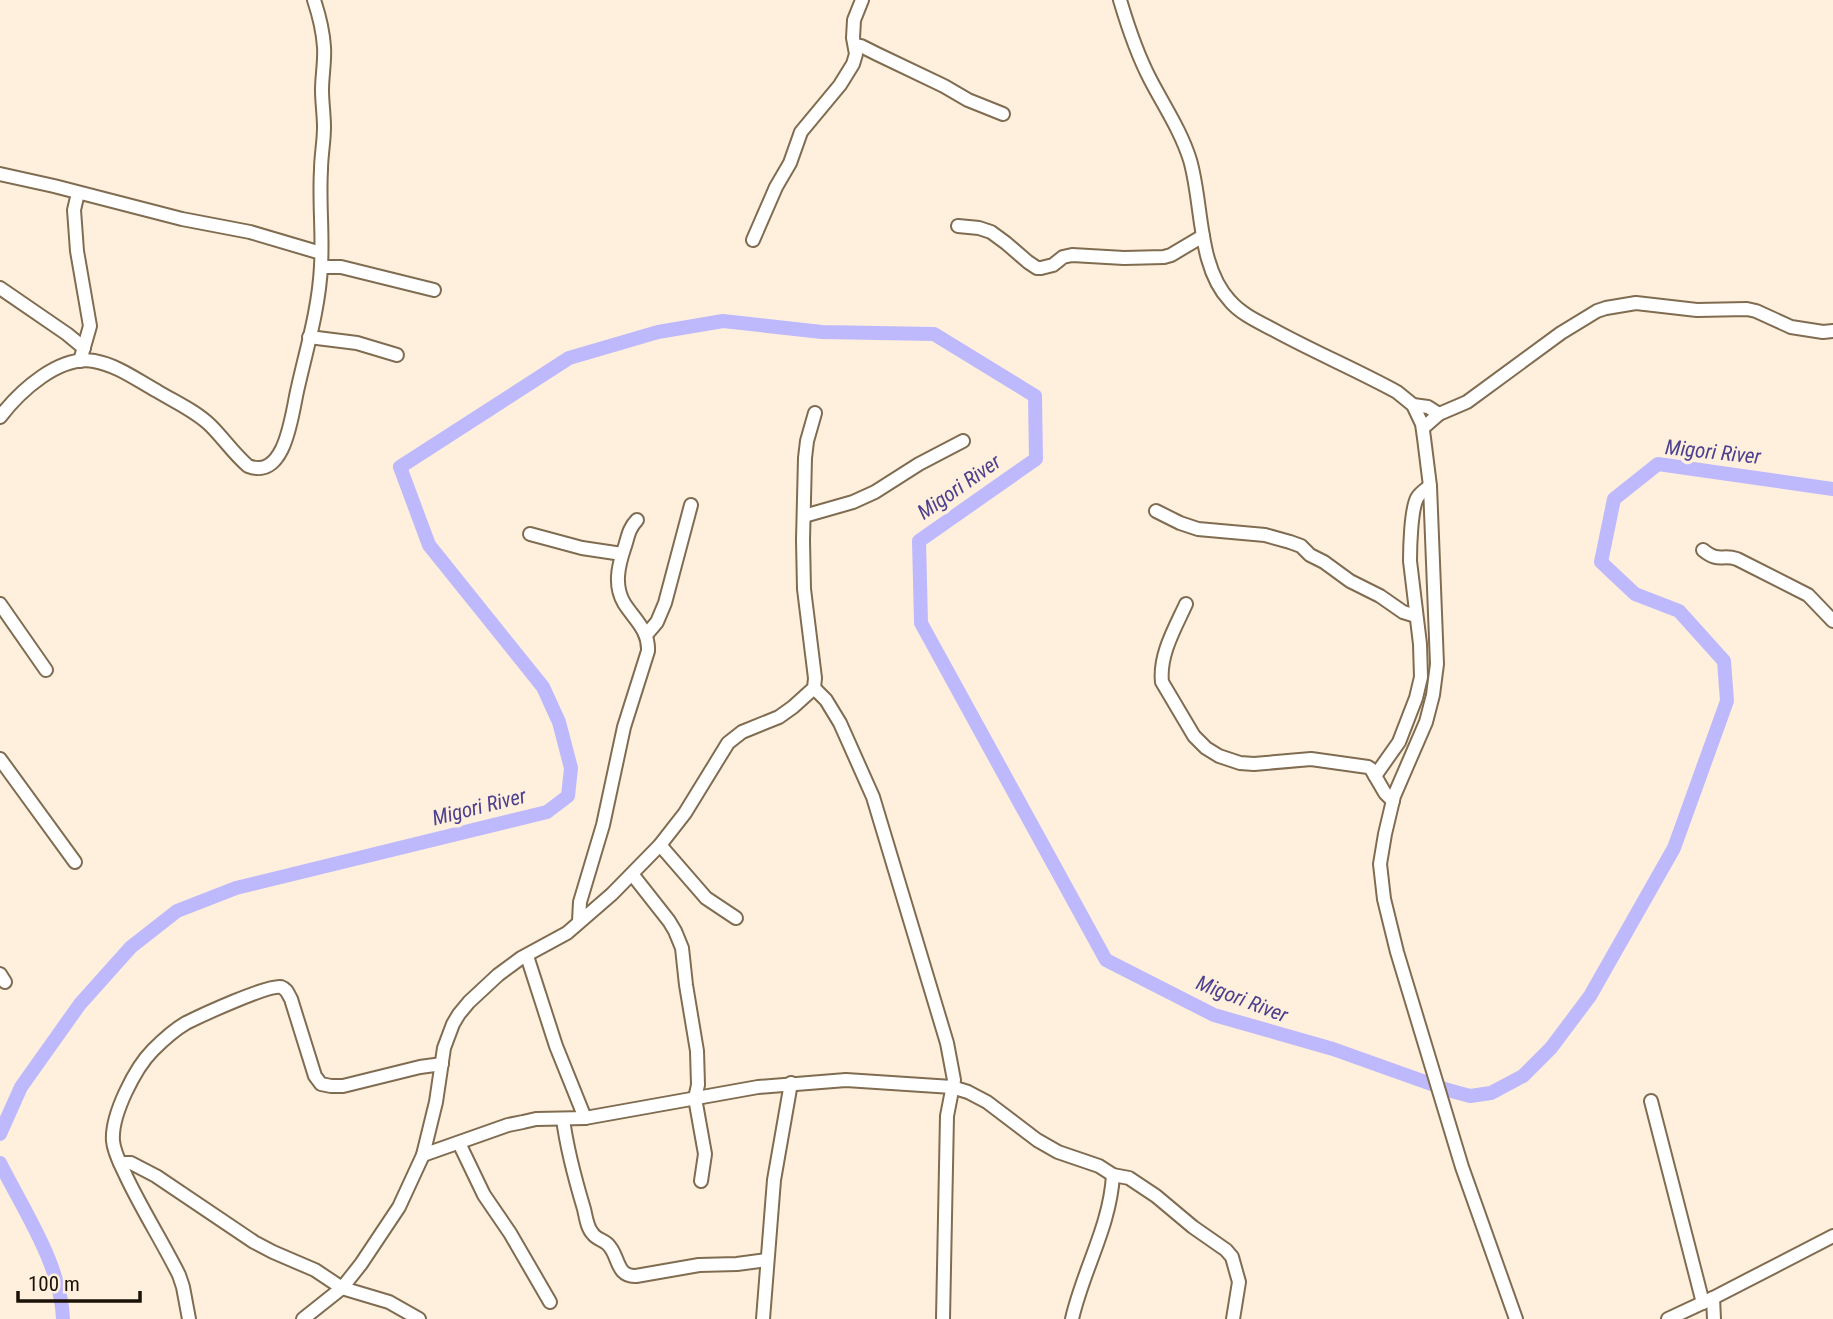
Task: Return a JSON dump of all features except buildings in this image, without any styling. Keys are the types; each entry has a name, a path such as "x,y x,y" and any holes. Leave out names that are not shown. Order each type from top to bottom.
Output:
{"street":[{"path":"0,288 67,334 82,354 117,369 191,411 210,425 248,466 258,468 272,463 282,450 291,425 316,306 321,267 324,49 314,0"},
{"path":"753,240 776,187 790,163 801,132 849,72 856,54 854,20 862,0"},
{"path":"1120,0 1136,48 1185,145 1195,180 1203,236 1213,274 1229,301 1284,335 1385,386 1413,405 1428,407 1438,414"},
{"path":"855,46 864,47 968,100 1003,114"},
{"path":"0,174 250,232 321,253"},
{"path":"0,416 32,384 82,354 90,326 77,251 74,210 78,193"},
{"path":"958,226 991,232 1033,266 1041,268 1072,255 1164,257 1203,236"},
{"path":"321,267 341,267 434,290"},
{"path":"1423,428 1438,414 1467,402 1561,333 1606,308 1636,303 1697,310 1747,309 1791,327 1833,331"},
{"path":"309,337 357,344 397,355"},
{"path":"1413,405 1423,428 1430,486 1437,664 1426,722 1393,801 1380,864 1384,899 1397,952 1462,1167 1516,1319"},
{"path":"303,1319 342,1287 361,1264 398,1207 423,1156 448,1037 459,1014 498,975 513,963 560,937 632,874 660,845 693,802 728,743 742,732 779,717 814,688 815,669 804,589 804,516 805,458 815,413"},
{"path":"804,516 852,502 875,492 919,464 963,442"},
{"path":"1375,776 1399,742 1416,698 1422,668 1410,561 1413,516 1418,498 1430,486"},
{"path":"646,635 657,622 665,603 691,505"},
{"path":"1156,511 1198,529 1265,535 1297,545 1350,582 1416,617"},
{"path":"579,921 580,902 603,825 624,727 648,651 646,635 621,597 617,574 629,530 637,520"},
{"path":"530,534 582,548 622,554"},
{"path":"1703,550 1714,558 1734,557 1802,591 1833,621"},
{"path":"0,604 46,670"},
{"path":"1186,604 1168,645 1161,673 1162,682 1194,736 1206,748 1240,763 1311,759 1368,767 1393,801"},
{"path":"814,688 826,700 839,723 873,797 941,1020 953,1071 954,1080 947,1116 943,1319"},
{"path":"0,759 75,862"},
{"path":"660,845 706,898 736,918"},
{"path":"632,874 675,931 682,948 697,1051 698,1085 695,1098 705,1154 701,1181"},
{"path":"527,956 556,1046 585,1118"},
{"path":"189,1319 179,1275 137,1199 113,1143 122,1100 143,1061 163,1040 185,1024 278,986 286,990 291,999 315,1076 321,1084 343,1086 442,1064"},
{"path":"423,1156 536,1119 585,1118 758,1087 846,1080 953,1087 987,1102 1037,1140 1058,1152 1099,1166 1112,1175 1129,1178 1226,1250 1232,1257 1238,1282 1233,1319"},
{"path":"763,1319 774,1180 791,1083"},
{"path":"1651,1101 1714,1319"},
{"path":"563,1119 573,1173 589,1226 595,1236 610,1246 625,1274 636,1276 699,1265 737,1264 767,1259"},
{"path":"459,1143 484,1195 550,1302"},
{"path":"120,1163 131,1163 156,1176 273,1252 315,1270 342,1287 389,1302 419,1319"},
{"path":"1072,1319 1108,1206 1112,1175"},
{"path":"1668,1319 1833,1236"}],"waterway":[{"name":"Migori River","path":"0,1134 21,1087 80,1004 131,947 177,911 236,888 547,812 568,796 571,768 559,722 543,687 429,545 400,467 569,358 658,332 723,321 822,332 934,334 1035,396 1036,459 919,541 921,623 1106,960 1214,1015 1333,1049 1470,1096 1491,1093 1523,1076 1551,1048 1590,996 1674,848 1727,701 1724,661 1679,611 1635,594 1601,562 1614,499 1658,464 1833,489"},
{"name":"Migori River","path":"0,1163 49,1259 61,1299 63,1319"}]}
